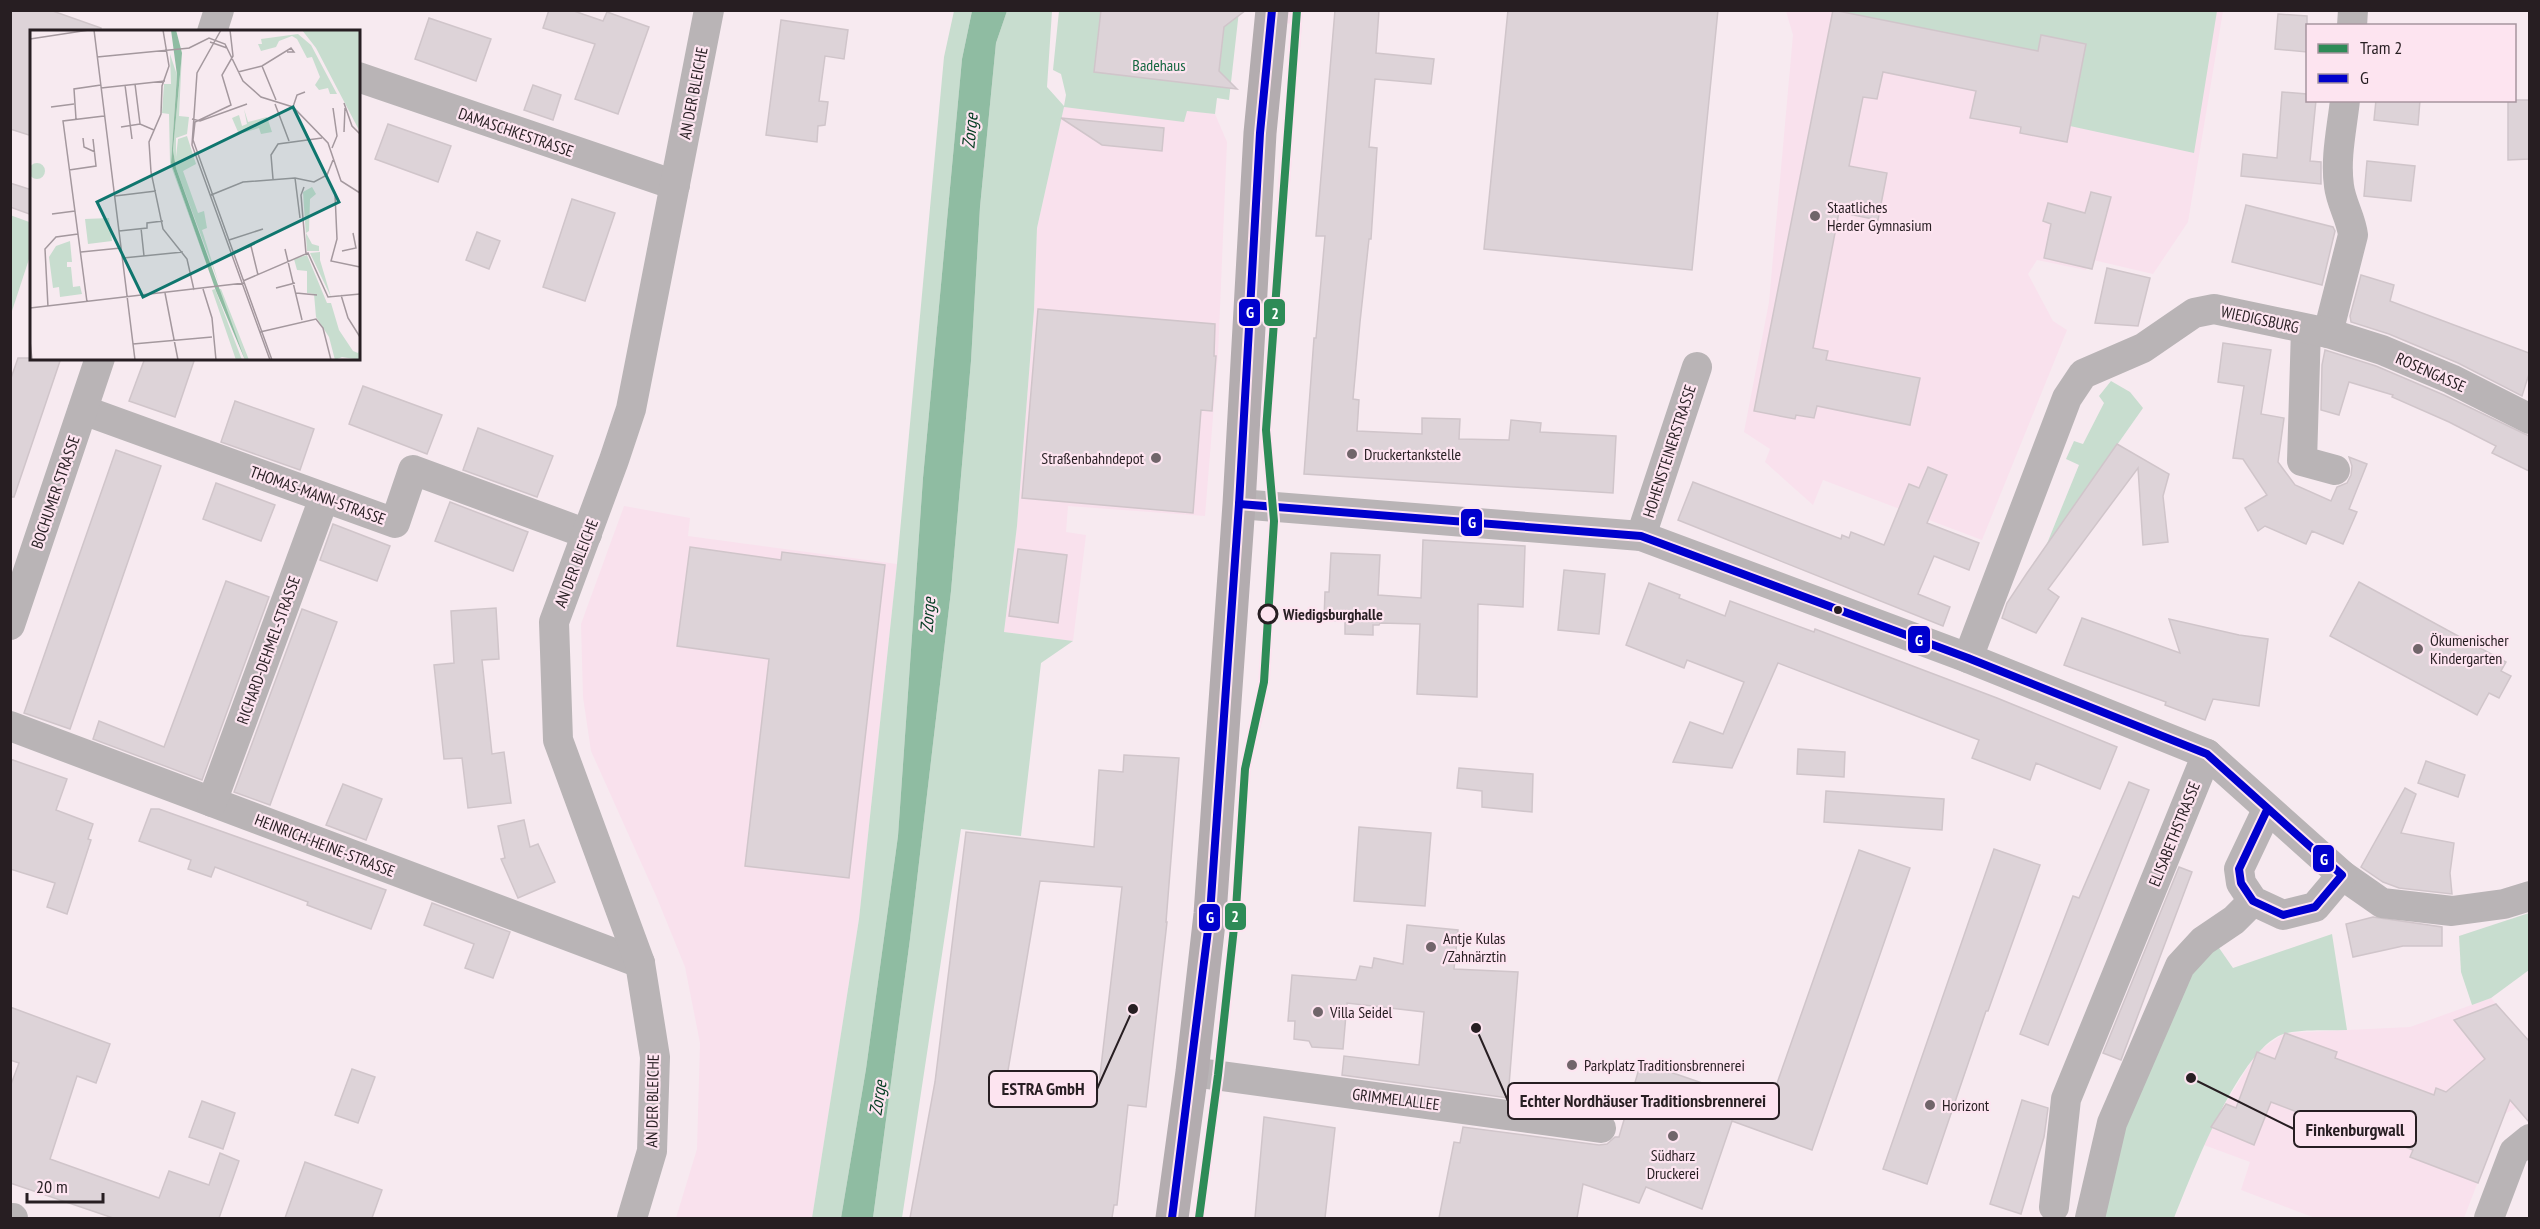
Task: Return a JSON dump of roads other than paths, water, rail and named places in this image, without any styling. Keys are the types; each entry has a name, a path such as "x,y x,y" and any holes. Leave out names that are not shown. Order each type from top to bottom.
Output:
{"main road":[{"path":"1172,1218 1210,914 1239,504 1260,133 1272,10"}],"street":[{"name":"AN DER BLEICHE","path":"632,1218 652,1151 655,1057 640,963 558,740 554,622 630,409 709,10"},
{"name":"DAMASCHKESTRASSE","path":"360,78 675,184"},
{"path":"2335,470 2302,461 2317,331 2353,235 2352,224 2340,197 2338,183 2345,102"},
{"name":"WIEDIGSBURG","path":"1968,658 2067,398 2083,374 2143,348 2194,313 2214,309 2317,331"},
{"name":"ROSENGASSE","path":"2317,331 2382,350 2451,379 2529,419"},
{"name":"BOCHUMER STRASSE","path":"13,609 99,360"},
{"name":"HOHENSTEINERSTRASSE","path":"1641,536 1697,367"},
{"name":"THOMAS-MANN-STRASSE","path":"83,410 395,523 413,470 587,534"},
{"name":"RICHARD-DEHMEL-STRASSE","path":"212,802 324,498"},
{"name":"HOHENSTEINERSTRASSE","path":"1239,504 1641,536 1968,658 2207,754"},
{"name":"HEINRICH-HEINE-STRASSE","path":"10,726 640,963"},
{"path":"2207,754 2342,875 2382,903 2452,911 2504,903 2529,896"},
{"name":"ELISABETHSTRASSE","path":"2054,1207 2066,1099 2207,754"},
{"path":"2267,810 2239,869 2241,883 2253,901 2283,915 2315,907 2342,875"},
{"path":"2090,1218 2112,1123 2180,966 2203,941 2234,920 2253,901"},
{"name":"GRIMMELALLEE","path":"1192,1072 1601,1128"},
{"path":"2489,1218 2514,1152 2529,1139"}],"water":[{"name":"Zorge","path":"972,11 1007,11 996,43 980,207 971,361 951,591 910,939 873,1218 841,1218 866,1069 898,836 923,478 962,59"}],"tram line":[{"name":"2","path":"1199,1218 1218,1075 1236,909 1245,769 1264,682 1274,521 1266,430 1297,10"}],"place":[{"name":"Staatliches Herder Gymnasium","path":"1815,216"},
{"name":"Druckertankstelle","path":"1352,454"},
{"name":"Straßenbahndepot","path":"1156,458"},
{"name":"Wiedigsburghalle","path":"1268,614"},
{"name":"Ökumenischer Kindergarten","path":"2418,649"},
{"name":"Antje Kulas /Zahnärztin","path":"1431,947"},
{"name":"ESTRA GmbH","path":"1133,1009"},
{"name":"Villa Seidel","path":"1318,1012"},
{"name":"Echter Nordhäuser Traditionsbrennerei","path":"1476,1028"},
{"name":"Parkplatz Traditionsbrennerei","path":"1572,1065"},
{"name":"Finkenburgwall","path":"2191,1078"},
{"name":"Horizont","path":"1930,1105"},
{"name":"Südharz Druckerei","path":"1673,1136"}],"park label":[{"name":"Badehaus","path":"1159,65"}]}
